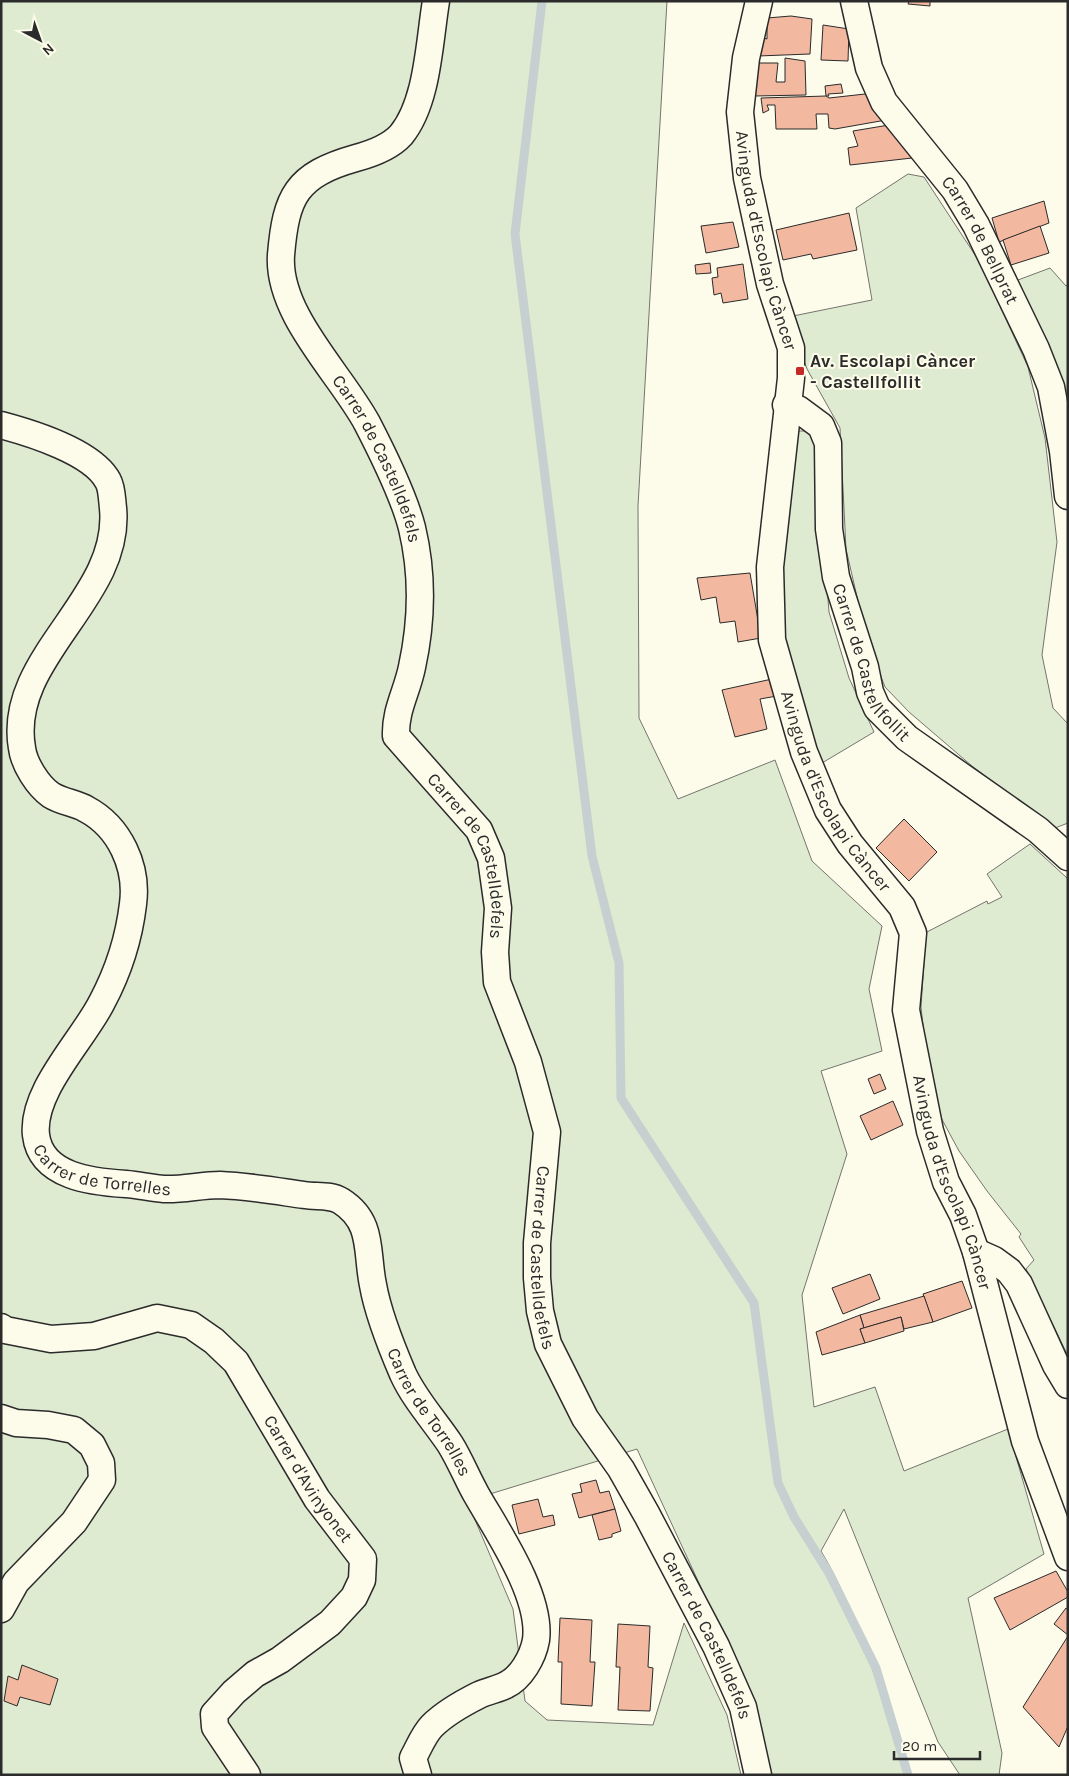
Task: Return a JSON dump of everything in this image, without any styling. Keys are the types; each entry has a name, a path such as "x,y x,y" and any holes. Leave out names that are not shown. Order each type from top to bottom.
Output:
{"street":[{"name":"Carrer de Castelldefels","path":"436,1 416,111 399,137 393,141 373,153 351,159 305,180 290,202 281,256 282,280 300,321 366,422 393,479 412,527 421,581 419,625 412,668 395,718 396,736 479,830 491,858 498,908 495,952 497,982 528,1062 547,1132 537,1242 537,1278 540,1311 548,1344 585,1418 621,1469 716,1646 743,1707 758,1775"},
{"name":"Avinguda d'Escolapi Càncer","path":"759,1 746,58 740,112 747,178 770,284 790,348 791,378 786,405 780,482 770,567 772,640 804,752 822,796 850,844 902,907 913,933 906,1010 930,1131 944,1173 963,1215 976,1252 1025,1441 1068,1557"},
{"name":"Carrer de Bellprat","path":"854,1 869,68 884,102 930,157 959,197 976,225 1036,349 1051,387 1063,451 1068,496"},
{"name":"Carrer de Castellfollit","path":"786,405 798,409 821,426 828,443 829,529 836,577 865,667 870,692 877,708 907,738 1038,830 1068,857"},
{"name":"Carrer de Torrelles","path":"1,425 57,442 95,467 107,479 114,518 106,562 93,587 44,659 20,719 22,748 26,764 34,775 50,794 84,807 102,819 127,853 133,871 134,899 128,935 105,997 88,1029 57,1070 38,1109 36,1134 41,1152 56,1168 101,1184 128,1184 165,1189 222,1185 314,1196 332,1196 345,1203 366,1230 372,1284 402,1372 415,1398 451,1445 476,1494 519,1568 534,1613 537,1638 528,1663 510,1684 481,1694 452,1710 428,1728 413,1758 418,1775"},
{"path":"976,1252 994,1260 1009,1271 1019,1284 1047,1346 1068,1385"},
{"name":"Carrer d'Avinyonet","path":"1,1327 51,1339 94,1336 158,1318 190,1325 214,1341 236,1362 317,1499 363,1559 362,1580 354,1597 330,1622 280,1660 255,1674 234,1692 214,1714 215,1727 247,1775"},
{"path":"1,1418 16,1423 48,1425 74,1430 92,1444 101,1464 102,1480 74,1522 16,1582 1,1609"}],"green space":[{"path":"1,1 667,1 638,506 639,718 678,799 775,760 812,861 882,926 869,989 882,1051 821,1071 847,1154 802,1295 814,1407 875,1387 904,1471 1008,1429 1044,1554 968,1598 1002,1753 999,1775 960,1775 938,1742 844,1509 821,1551 848,1604 870,1660 906,1775 766,1775 755,1704 637,1449 467,1501 513,1609 525,1701 547,1720 653,1725 684,1623 727,1715 741,1775 1,1775"},
{"path":"908,174 924,177 979,261 1028,367 1045,438 1057,542 1042,655 1053,708 1068,724 1068,823 1055,828 972,766 909,712 885,687 867,640 846,549 840,428 807,369 788,317 872,300 856,208"},
{"path":"1050,268 1066,286 1068,285 1068,405 1046,343 1018,280"},
{"path":"797,431 810,431 816,446 829,612 849,678 874,732 822,763 803,713 782,634 783,566"},
{"path":"1030,844 1067,878 1068,882 1068,1356 1026,1269 1034,1260 1019,1237 1021,1234 987,1191 959,1151 931,1099 921,1007 925,947 923,934 987,901 988,904 1002,897 987,874"}],"building":[{"path":"909,1 930,1 930,6 908,4"},
{"path":"791,16 812,19 810,54 758,56 763,38 767,39 767,18"},
{"path":"823,25 849,29 848,61 821,60"},
{"path":"785,58 805,61 806,95 754,96 757,63 778,63 776,82 785,82"},
{"path":"841,84 843,93 828,94 829,96 826,96 825,86"},
{"path":"874,93 886,120 835,129 829,128 828,114 816,114 817,129 776,129 775,105 767,105 769,110 763,113 761,98 826,96 829,98"},
{"path":"889,125 912,158 850,165 848,148 858,146 853,131"},
{"path":"1044,201 1049,223 999,242 992,218"},
{"path":"849,213 857,250 813,259 811,254 783,260 776,230"},
{"path":"733,222 739,247 706,253 701,226"},
{"path":"1040,226 1049,253 1011,265 1003,240"},
{"path":"710,263 711,273 696,274 695,265"},
{"path":"743,264 748,299 723,303 721,293 714,295 712,278 718,277 717,268"},
{"path":"750,573 761,638 738,642 735,621 720,623 716,597 701,600 697,578"},
{"path":"772,679 777,696 760,699 767,729 735,737 722,690"},
{"path":"904,819 937,852 909,881 876,848"},
{"path":"880,1074 886,1089 874,1094 868,1079"},
{"path":"893,1101 903,1125 871,1140 860,1116"},
{"path":"870,1274 880,1299 843,1314 832,1288"},
{"path":"962,1281 972,1308 933,1322 923,1294"},
{"path":"924,1296 933,1322 904,1329 901,1317 864,1328 860,1315"},
{"path":"860,1315 864,1328 860,1329 865,1343 822,1355 816,1332"},
{"path":"901,1317 904,1331 865,1343 860,1329"},
{"path":"596,1480 600,1493 609,1491 615,1509 579,1518 572,1494 582,1492 580,1484"},
{"path":"538,1499 543,1517 553,1515 555,1525 519,1534 512,1505"},
{"path":"615,1509 621,1531 612,1534 612,1537 599,1540 592,1515"},
{"path":"1056,1571 1068,1592 1068,1597 1010,1630 994,1598"},
{"path":"1066,1608 1068,1609 1068,1635 1054,1624"},
{"path":"560,1618 592,1620 590,1662 595,1662 592,1706 561,1704 562,1662 558,1662"},
{"path":"618,1624 650,1626 648,1667 653,1668 650,1711 618,1710 620,1667 616,1667"},
{"path":"1068,1636 1068,1726 1059,1747 1023,1707"},
{"path":"22,1665 58,1679 50,1705 20,1697 17,1706 4,1701 8,1676 18,1680"}],"waterway":[{"path":"542,1 515,234 592,856 619,963 621,1098 754,1303 778,1483 794,1517 829,1573 876,1668 908,1775"}],"place":[{"name":"Av. Escolapi Càncer - Castellfollit","path":"800,371"}]}
